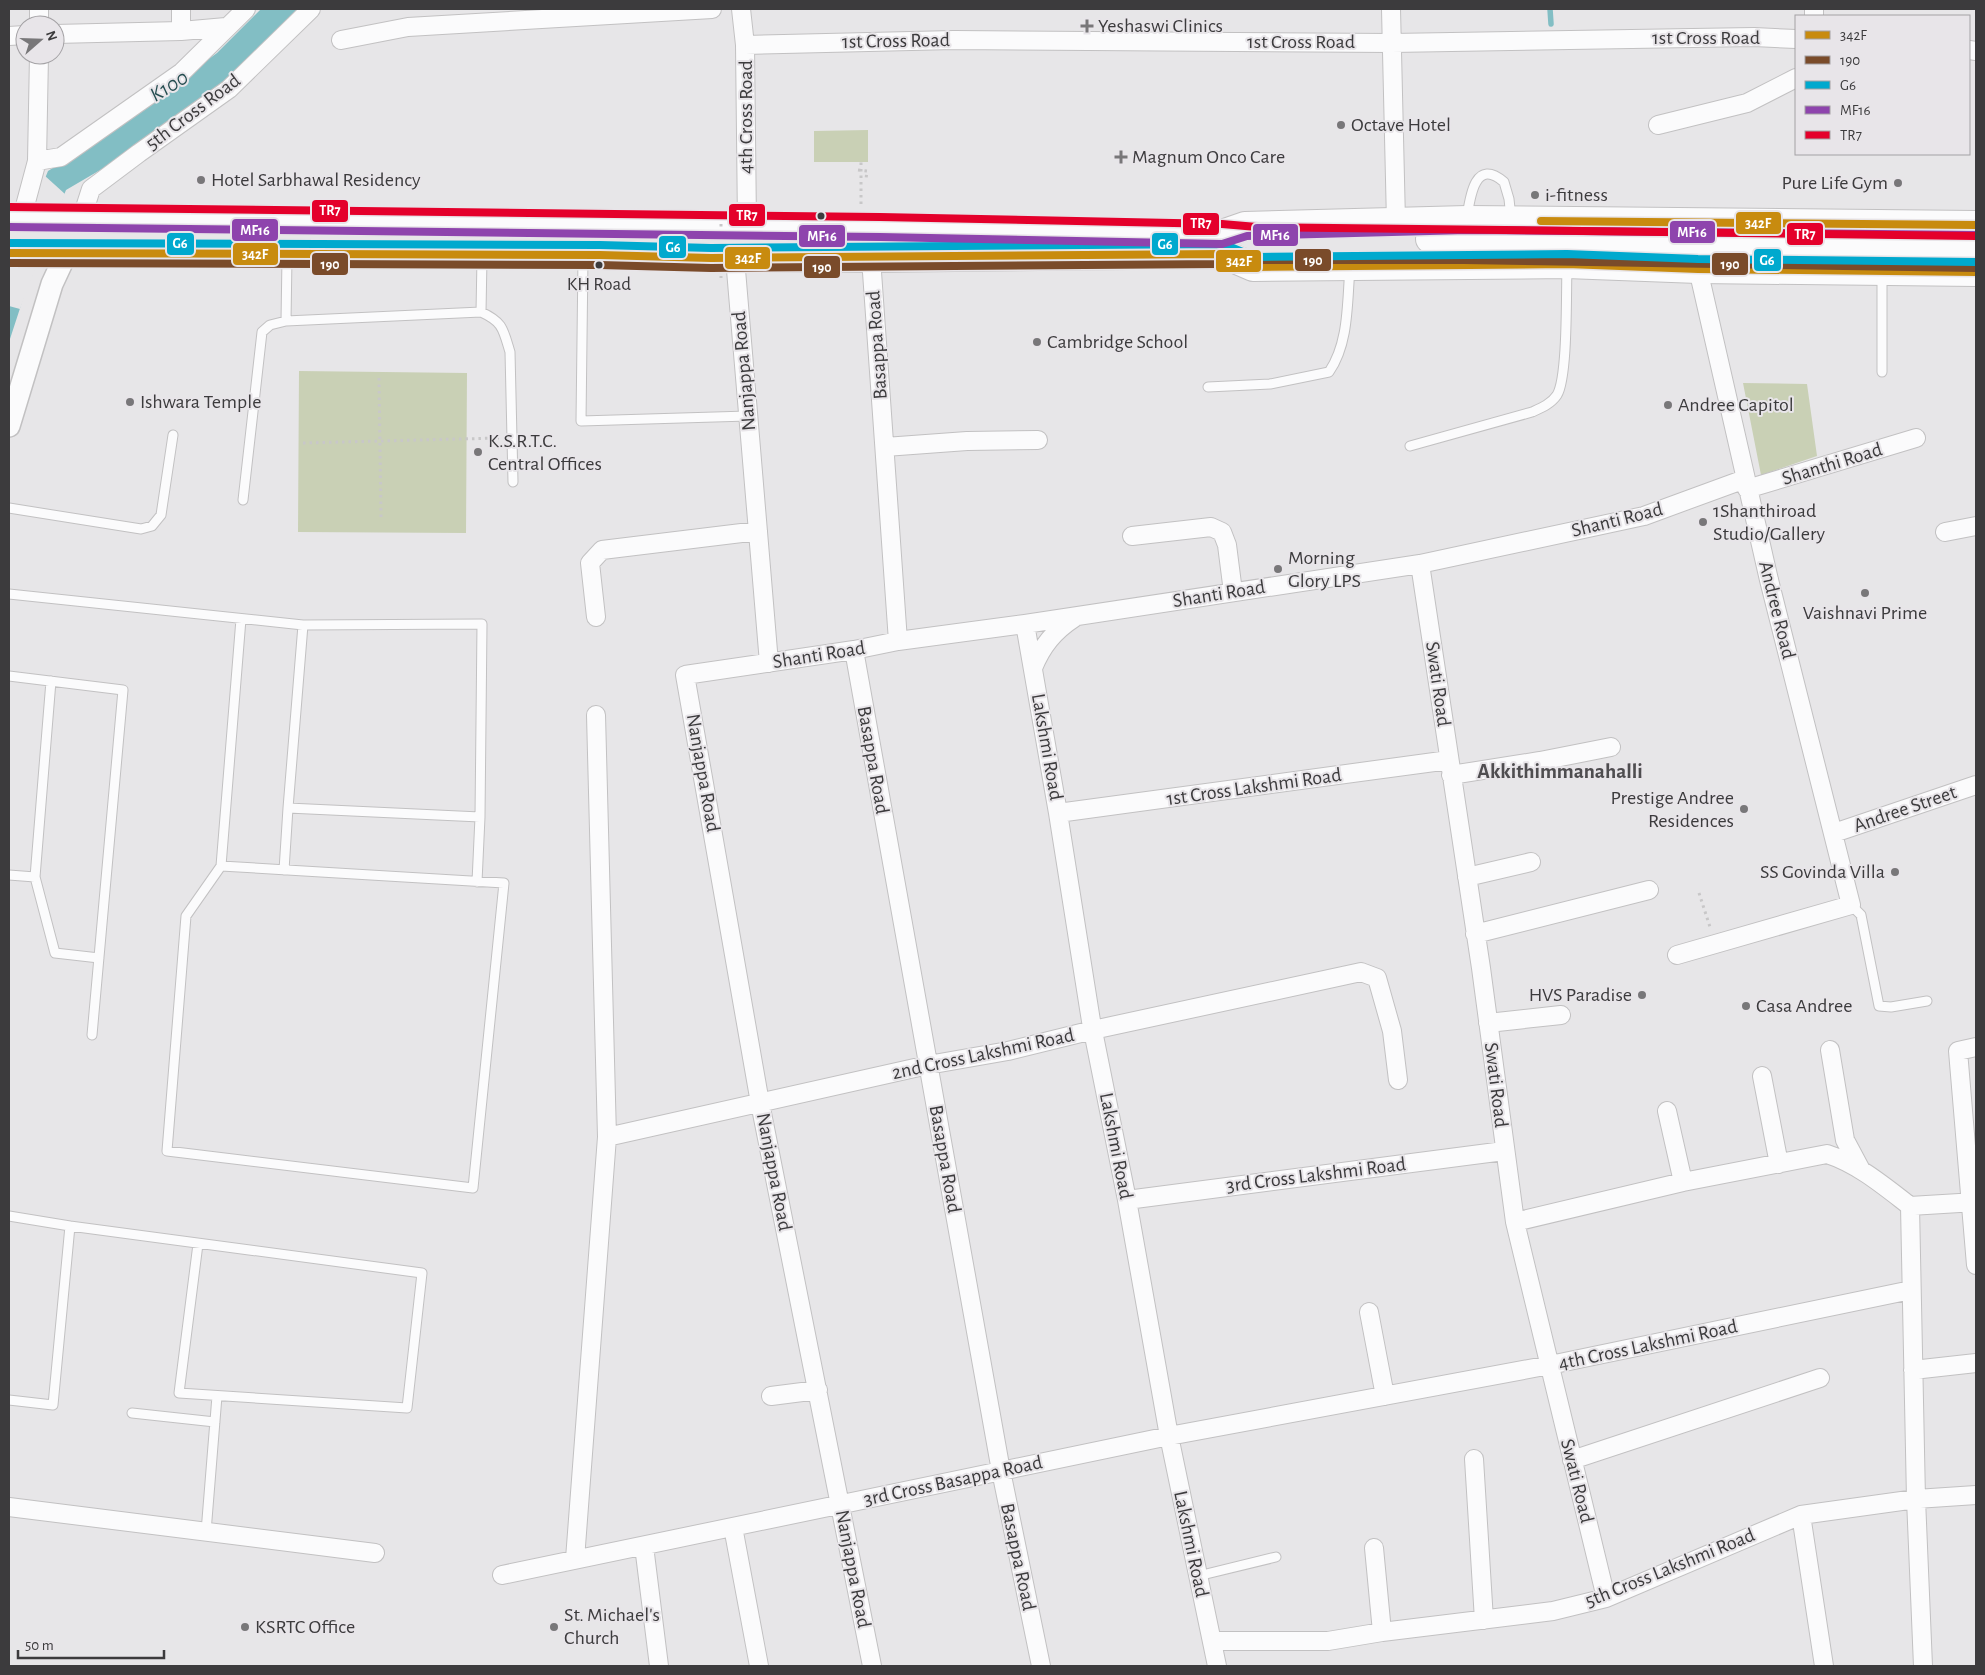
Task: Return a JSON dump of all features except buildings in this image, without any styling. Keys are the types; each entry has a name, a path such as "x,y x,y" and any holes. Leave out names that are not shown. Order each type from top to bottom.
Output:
{"main road":[{"path":"19,217 747,226 1222,244 1253,266 1567,264 1698,269 1976,272"},
{"path":"1222,244 1245,226 1467,220 1976,224"},
{"path":"1258,243 1464,250 1976,258"},
{"path":"11,254 583,255 728,268 871,258 1258,243 1976,246"}],"street":[{"path":"181,9 181,31"},
{"path":"37,161 61,157 182,72 246,9"},
{"name":"5th Cross Road","path":"69,217 91,190 139,153 230,89 311,9"},
{"path":"341,40 408,27 712,9"},
{"name":"4th Cross Road","path":"741,9 745,45 747,226"},
{"path":"1391,9 1396,222"},
{"path":"65,34 181,31 226,27"},
{"name":"1st Cross Road","path":"745,45 954,40 1392,43 1754,37 1795,39"},
{"path":"19,217 37,161 39,65"},
{"path":"1658,126 1748,102 1795,78"},
{"path":"9,426 52,284 54,254"},
{"name":"Basappa Road","path":"871,258 898,641"},
{"name":"Nanjappa Road","path":"728,268 748,416 769,663"},
{"name":"Andree Road","path":"1698,269 1746,484 1851,905"},
{"name":"Shanthi Road","path":"1746,484 1916,438"},
{"path":"885,447 967,441 1038,440"},
{"name":"Shanti Road","path":"685,675 854,650 898,641 1025,624 1420,564 1644,516 1746,484"},
{"path":"1945,532 1976,526"},
{"path":"1132,536 1211,527 1222,532 1227,545 1233,592"},
{"path":"596,617 590,562 602,550 758,531"},
{"name":"Swati Road","path":"1420,564 1467,877 1515,1222 1606,1598"},
{"path":"1033,668 1040,652 1050,637 1076,616"},
{"name":"Lakshmi Road","path":"1025,624 1093,1030 1127,1200 1169,1436 1217,1666"},
{"name":"Basappa Road","path":"854,650 1001,1471 1041,1666"},
{"name":"Nanjappa Road","path":"685,675 760,1102 872,1666"},
{"path":"576,1559 607,1137 596,715"},
{"name":"1st Cross Lakshmi Road","path":"1058,813 1450,767 1540,761 1611,747"},
{"name":"Andree Street","path":"1834,833 1976,785"},
{"path":"1467,877 1531,862"},
{"path":"1475,934 1648,890"},
{"path":"1677,955 1851,905"},
{"name":"2nd Cross Lakshmi Road","path":"607,1137 928,1065 1008,1051 1093,1030 1361,972 1376,978 1392,1031 1398,1080"},
{"path":"1488,1024 1561,1015"},
{"path":"1976,1047 1958,1051 1974,1202 1976,1265"},
{"path":"1830,1050 1845,1140 1861,1170"},
{"path":"1762,1076 1780,1164"},
{"path":"1667,1111 1684,1182"},
{"name":"3rd Cross Lakshmi Road","path":"1127,1200 1504,1151"},
{"path":"1515,1222 1684,1182 1826,1154 1844,1160 1861,1170 1910,1206 1974,1202"},
{"path":"1910,1206 1916,1499 1923,1666"},
{"name":"4th Cross Lakshmi Road","path":"1169,1436 1550,1365 1912,1290"},
{"path":"1369,1312 1385,1396"},
{"path":"1914,1370 1976,1363"},
{"path":"1572,1460 1820,1378"},
{"path":"771,1396 818,1390"},
{"name":"3rd Cross Basappa Road","path":"502,1575 1169,1436"},
{"path":"1474,1459 1484,1620"},
{"name":"5th Cross Lakshmi Road","path":"1212,1641 1328,1641 1382,1632 1552,1612 1606,1598 1801,1515 1916,1499 1976,1495"},
{"path":"9,1506 376,1553"},
{"path":"1801,1515 1824,1666"},
{"path":"733,1527 759,1666"},
{"path":"644,1546 659,1666"},
{"path":"1374,1548 1382,1632"}],"lane":[{"path":"1467,220 1472,188 1475,181 1483,176 1491,175 1504,182 1509,199 1511,220"},
{"path":"286,322 287,255"},
{"path":"481,312 482,255"},
{"path":"583,255 581,421 748,416"},
{"path":"1410,446 1532,412 1548,405 1557,394 1564,362 1567,264"},
{"path":"1208,387 1270,384 1329,372 1338,360 1343,341 1350,266"},
{"path":"1882,271 1882,372"},
{"path":"243,500 262,332 270,325 286,322 481,312 496,319 504,331 510,352 513,482"},
{"path":"9,508 141,529 152,526 161,515 173,436"},
{"path":"9,594 303,625 482,624 480,817 477,882"},
{"path":"221,866 504,883 473,1188 167,1151 186,916 221,866 241,619"},
{"path":"284,870 303,625"},
{"path":"9,676 123,690 92,1035"},
{"path":"51,681 34,876 55,953 99,958"},
{"path":"288,808 480,817"},
{"path":"9,874 34,876"},
{"path":"1851,905 1861,915 1879,1006 1892,1007 1927,1002"},
{"path":"9,1216 198,1244 422,1273 407,1408 179,1393 198,1244"},
{"path":"9,1400 53,1405 70,1226"},
{"path":"206,1532 217,1396"},
{"path":"132,1413 215,1422"},
{"path":"1198,1576 1276,1557"}],"path":[{"path":"861,162 861,207"},
{"path":"858,170 865,170"},
{"path":"861,179 865,179 865,170"},
{"path":"865,170 866,179"},
{"path":"721,212 728,268"},
{"path":"379,378 381,519"},
{"path":"303,443 512,438"},
{"path":"1699,893 1716,944"}],"green space":[{"path":"868,130 868,162 814,162 814,131"},
{"path":"299,371 467,373 466,533 298,532"},
{"path":"1743,383 1807,384 1817,456 1761,475"}],"water":[{"name":"K100","path":"261,9 298,9 241,69 206,97 119,159 66,190 25,293 9,342 9,268 48,171 104,136 217,53"}],"pier":[{"path":"44,175 65,194 20,309 9,306 9,264"}],"waterway":[{"path":"1550,9 1551,24"}],"transit line":[{"name":"TR7","path":"9,207 880,217 1222,224 1257,227 1976,236"},
{"name":"342F","path":"1541,221 1976,225"},
{"name":"MF16","path":"9,227 880,237 1222,244 1247,236 1467,230 1976,235"},
{"name":"G6","path":"9,243 600,245 711,248 1223,244 1255,257 1567,254 1698,259 1976,262"},
{"name":"342F","path":"9,253 600,255 711,258 1223,254 1253,267 1567,264 1698,269 1976,272"},
{"name":"190","path":"9,263 600,265 711,268 1223,264 1260,260 1464,260 1976,268"}],"place":[{"name":"Yeshaswi Clinics","path":"1087,26"},
{"name":"Octave Hotel","path":"1341,125"},
{"name":"Magnum Onco Care","path":"1121,157"},
{"name":"Hotel Sarbhawal Residency","path":"201,180"},
{"name":"Pure Life Gym","path":"1898,183"},
{"name":"i-fitness","path":"1535,195"},
{"name":"KH Road","path":"599,265"},
{"name":"Cambridge School","path":"1037,342"},
{"name":"Ishwara Temple","path":"130,402"},
{"name":"Andree Capitol","path":"1668,405"},
{"name":"K.S.R.T.C. Central Offices","path":"478,452"},
{"name":"1Shanthiroad Studio/Gallery","path":"1703,522"},
{"name":"Morning Glory LPS","path":"1278,569"},
{"name":"Vaishnavi Prime","path":"1865,593"},
{"name":"Prestige Andree Residences","path":"1744,809"},
{"name":"SS Govinda Villa","path":"1895,872"},
{"name":"HVS Paradise","path":"1642,995"},
{"name":"Casa Andree","path":"1746,1006"},
{"name":"KSRTC Office","path":"245,1627"},
{"name":"St. Michael's Church","path":"554,1627"}],"district":[{"name":"Akkithimmanahalli","path":"1560,771"}]}
